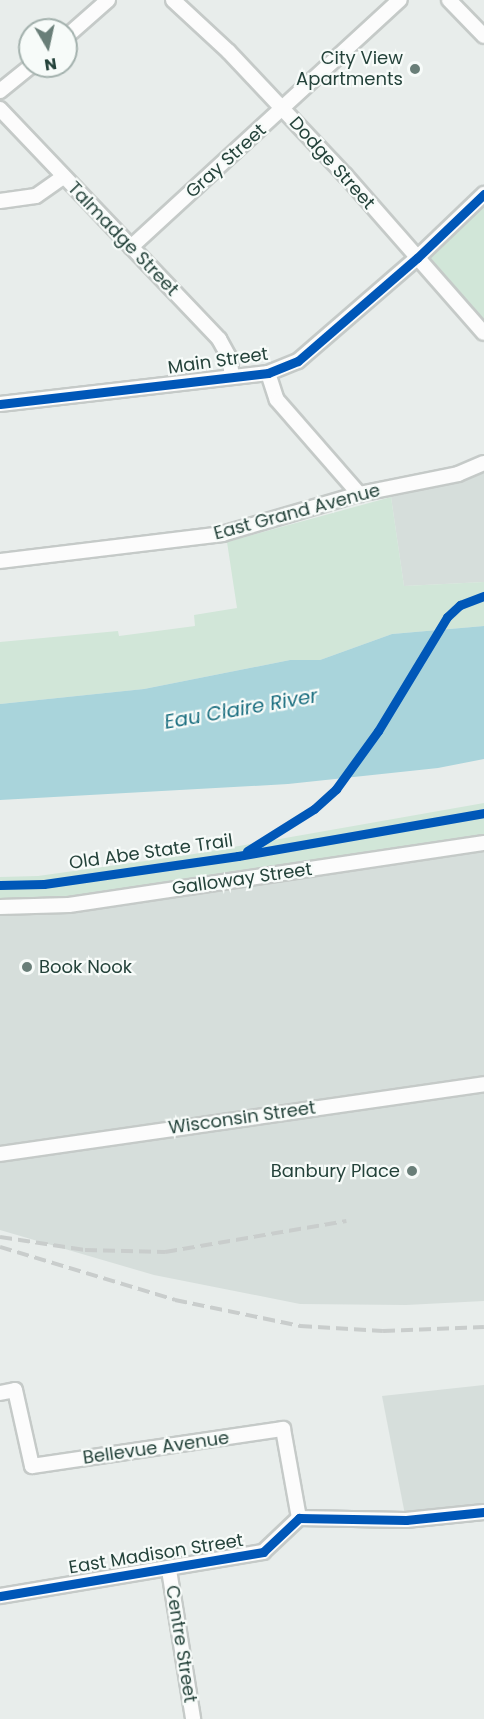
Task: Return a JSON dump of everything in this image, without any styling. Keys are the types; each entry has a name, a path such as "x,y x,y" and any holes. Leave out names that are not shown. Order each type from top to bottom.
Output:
{"street":[{"path":"78,26 108,0"},
{"name":"Dodge Street","path":"173,0 229,52 484,333"},
{"name":"Gray Street","path":"131,247 283,110 400,0"},
{"path":"450,0 484,36"},
{"path":"0,91 18,76"},
{"name":"Talmadge Street","path":"0,109 219,339 229,357 232,377"},
{"path":"0,201 36,196 63,177"},
{"name":"Main Street","path":"0,404 268,373 298,361 417,258 484,194"},
{"path":"268,373 278,400 359,494"},
{"name":"East Grand Avenue","path":"0,561 222,534 359,494 458,474 484,463"},
{"name":"Galloway Street","path":"0,908 69,905 484,843"},
{"name":"Wisconsin Street","path":"0,1154 484,1084"},
{"name":"Bellevue Avenue","path":"0,1393 15,1390 32,1466 283,1429 299,1518"},
{"path":"299,1518 406,1520 484,1512"},
{"name":"East Madison Street","path":"0,1596 169,1570 263,1552 299,1518"},
{"name":"Centre Street","path":"169,1570 193,1719"}],"shaded area":[{"path":"484,473 484,582 404,586 391,497 452,484"},
{"name":"Banbury Place","path":"484,850 484,1301 406,1305 300,1304 154,1275 0,1230 0,916 89,910"},
{"path":"484,1385 484,1512 406,1520 382,1396"}],"green space":[{"path":"484,194 484,333 417,258"},
{"path":"391,497 404,586 484,582 484,626 392,634 320,660 290,660 144,689 0,704 0,642 118,631 119,636 195,626 194,615 237,608 227,542"},
{"path":"484,803 484,835 68,897 0,899 0,877 38,876 188,855"}],"water":[{"name":"Eau Claire River","path":"484,626 484,759 438,768 288,784 0,800 0,704 144,689 290,660 320,660 392,634"}],"railway":[{"path":"0,1237 85,1250 165,1252 346,1221"},
{"path":"0,1247 175,1300 300,1326 383,1331 484,1327"}],"cycle path":[{"path":"0,404 268,373 298,361 417,258 484,194"},
{"path":"247,851 314,809 336,789 378,731 447,617 460,605 484,596"},
{"name":"Old Abe State Trail","path":"0,885 44,884 238,856 484,813"},
{"path":"0,1596 263,1552 299,1518 406,1520 484,1512"}],"place":[{"name":"City View Apartments","path":"415,69"},
{"name":"Book Nook","path":"27,967"},
{"name":"Banbury Place","path":"412,1171"}]}
